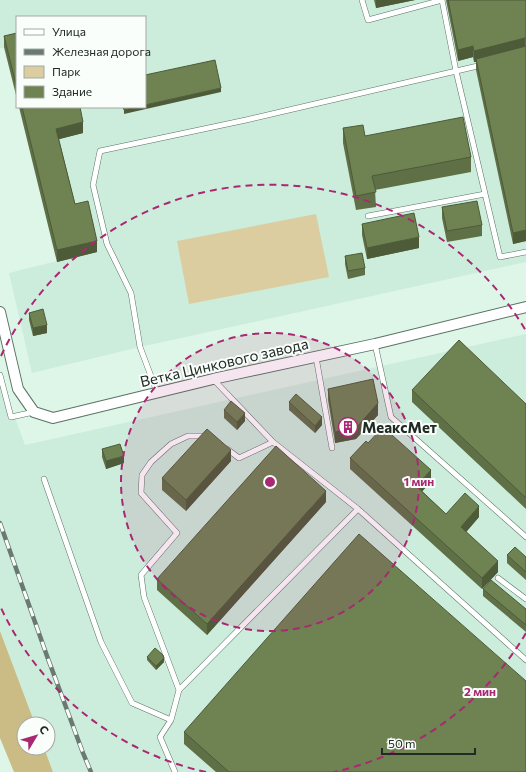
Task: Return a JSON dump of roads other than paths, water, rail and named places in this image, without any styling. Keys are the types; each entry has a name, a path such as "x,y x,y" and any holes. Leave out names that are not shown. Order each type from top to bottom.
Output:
{"street":[{"name":"Ветка Цинкового завода","path":"34,412 53,418 157,392 375,344 526,307"},
{"path":"0,312 18,389 34,412"}],"lane":[{"path":"362,0 368,20 442,0 456,71 500,258 526,252"},
{"path":"157,392 140,347 131,293 107,244 93,184 100,151 246,120 491,62"},
{"path":"368,216 485,194"},
{"path":"375,344 391,417 526,537"},
{"path":"316,357 332,448"},
{"path":"0,375 11,417 34,412"},
{"path":"213,379 272,442 358,509 526,660"},
{"path":"179,690 144,597 141,575 177,532 141,493 142,475 151,462 171,444 188,436 207,436 214,440"},
{"path":"225,447 239,458 272,442"},
{"path":"44,479 101,642 132,703 171,720"},
{"path":"175,772 160,737 171,720 179,690 358,509"},
{"path":"498,578 526,599"}],"railway":[{"path":"0,523 47,656 91,772"}],"place":[{"name":"МеаксМет","path":"348,427"}]}
